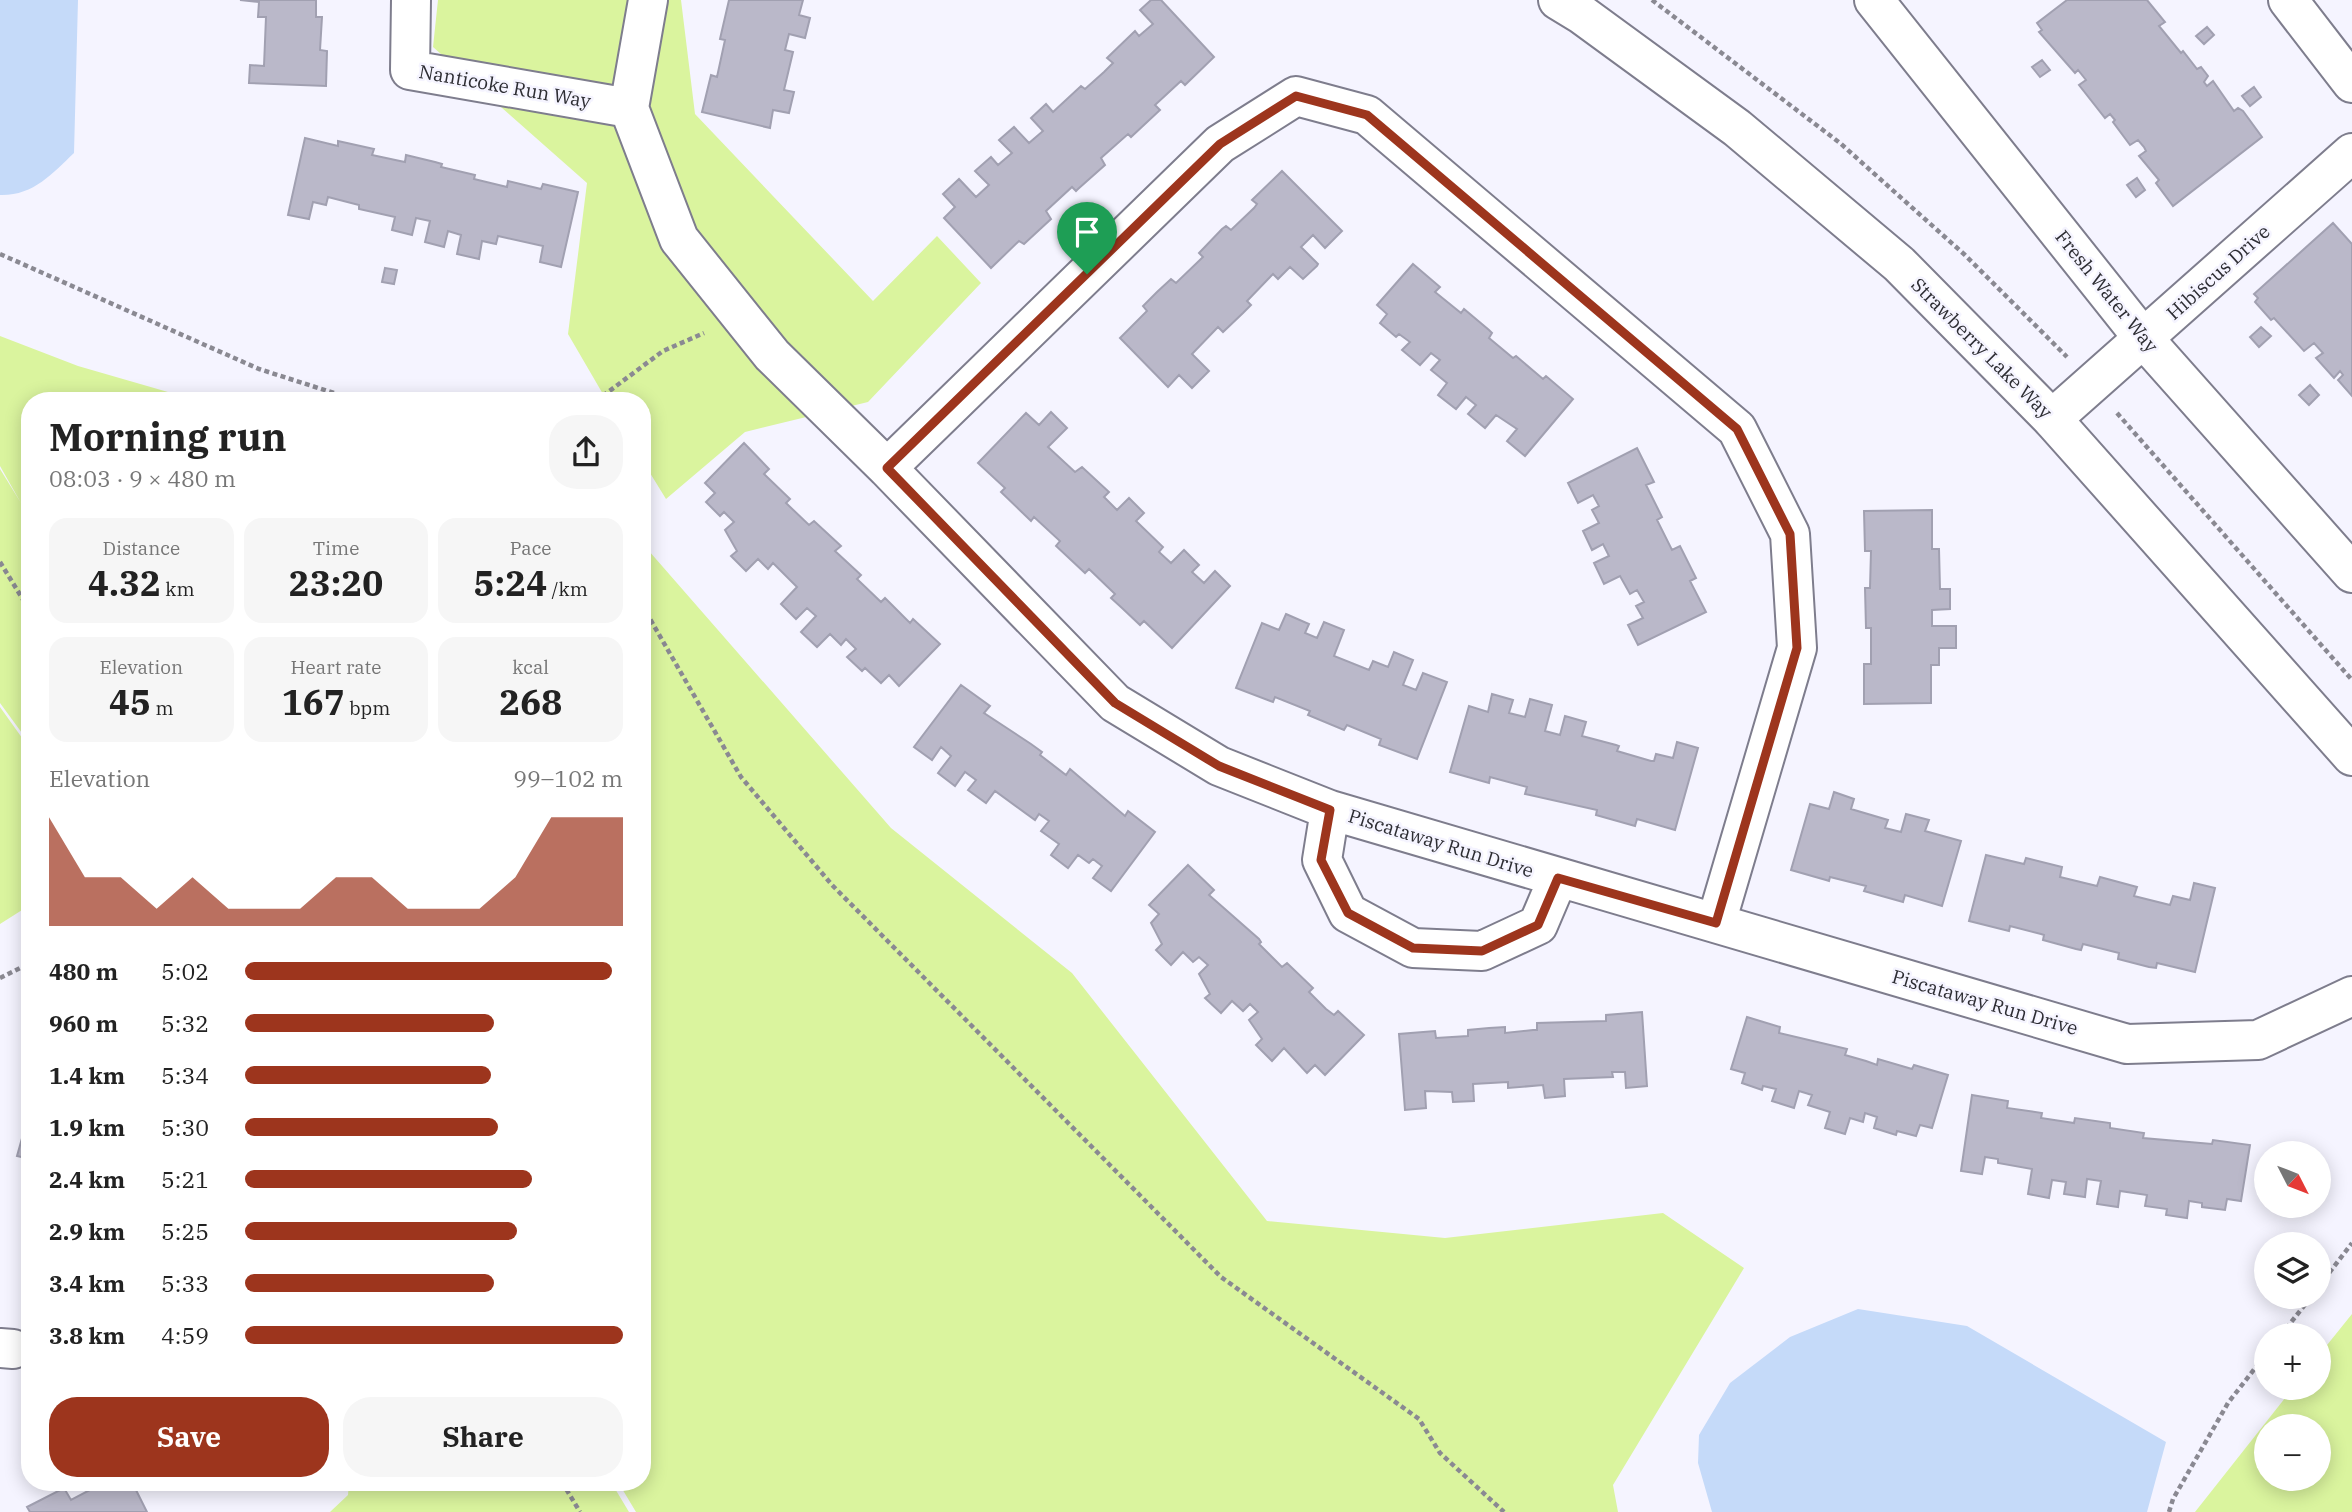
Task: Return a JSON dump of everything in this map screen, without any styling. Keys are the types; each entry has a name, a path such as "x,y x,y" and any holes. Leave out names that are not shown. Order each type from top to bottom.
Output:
{"street":[{"name":"Nanticoke Run Way","path":"411,0 410,70 629,107"},
{"path":"629,107 648,0"},
{"name":"Strawberry Lake Way","path":"1558,0 1737,128 1899,264 2052,419 2352,756"},
{"name":"Fresh Water Way","path":"1874,0 2143,338 2352,573"},
{"path":"2288,0 2352,83"},
{"path":"887,468 1220,144 1296,96 1367,115 1737,429 1790,534 1797,648 1716,923"},
{"name":"Piscataway Run Drive","path":"629,107 679,239 772,355 887,468 1115,703 1219,766 1330,810 2127,1044 2258,1040 2352,996"},
{"name":"Hibiscus Drive","path":"2052,419 2352,153"},
{"path":"1330,810 1321,860 1348,913 1413,948 1482,951 1538,925 1558,878"}],"path":[{"path":"0,254 259,369 331,392"},
{"path":"608,392 663,351 707,332 737,311"},
{"path":"0,562 21,596"},
{"path":"651,621 741,776 832,885 1221,1277 1419,1419 1440,1453 1504,1512"},
{"path":"0,978 21,968"},
{"path":"2331,1270 2352,1243"},
{"path":"2290,1323 2302,1309"},
{"path":"2169,1512 2173,1499 2228,1403 2254,1369"},
{"path":"567,1491 580,1512"}],"green space":[{"path":"438,0 681,0 695,114 873,301 937,236 981,283 868,402 745,432 666,499 651,475 651,392 602,392 568,334 587,183 433,47"},
{"path":"0,336 78,366 168,392 21,392 21,503 0,466"},
{"path":"0,469 21,503 21,732 0,703"},
{"path":"651,553 891,828 1072,973 1267,1221 1445,1238 1663,1213 1744,1268 1613,1485 1618,1512 636,1512 623,1491 651,1491"},
{"path":"0,707 21,736 21,911 0,924"},
{"path":"2352,1314 2352,1512 2195,1512 2254,1437 2254,1491 2331,1491 2331,1414 2272,1414 2284,1400 2331,1400 2331,1340"},
{"path":"348,1491 616,1491 629,1512 330,1512 348,1495"}],"water":[{"path":"0,0 78,0 74,153 50,176 32,188 0,195"},
{"path":"1858,1309 1967,1326 2166,1442 2147,1512 1712,1512 1698,1463 1699,1435 1730,1383 1790,1337"}],"building":[{"path":"240,0 316,0 316,17 322,17 320,50 327,51 326,86 249,83 250,65 264,66 266,17 258,17 259,2"},
{"path":"729,0 803,0 799,15 810,18 805,38 789,34 785,50 793,52 784,90 794,92 789,113 773,110 770,128 702,112 711,75 717,77 725,40 720,39"},
{"path":"1151,0 1161,0 1214,57 1185,85 1181,81 1155,105 1160,110 1131,137 1128,134 1101,158 1105,165 1076,191 1072,187 1046,211 1051,219 1024,244 1019,241 991,268 944,218 955,207 943,194 959,179 976,197 989,185 975,171 991,157 998,165 1012,153 999,140 1014,127 1029,143 1043,131 1031,118 1046,104 1053,112 1081,86 1085,89 1113,63 1107,58 1135,31 1139,36 1153,24 1140,10"},
{"path":"2067,0 2147,0 2165,22 2159,26 2181,53 2183,51 2197,69 2201,67 2208,76 2204,82 2207,86 2213,81 2234,111 2238,108 2243,111 2262,137 2173,206 2156,183 2159,180 2139,156 2146,151 2144,147 2138,140 2130,145 2110,114 2105,118 2079,85 2086,80 2078,70 2075,73 2039,32 2042,30 2037,23"},
{"path":"2207,27 2214,35 2204,44 2196,36"},
{"path":"2042,60 2050,70 2040,77 2032,67"},
{"path":"2254,87 2261,97 2250,106 2242,96"},
{"path":"305,138 338,146 338,141 374,149 372,155 405,162 406,155 435,162 442,164 441,167 475,175 474,179 507,187 508,181 541,189 543,184 578,192 561,267 540,262 543,246 498,236 496,244 482,241 479,259 457,254 461,235 448,231 444,247 425,242 430,221 416,218 412,235 392,230 395,217 359,209 359,205 328,197 326,205 313,202 309,219 288,215"},
{"path":"1282,171 1342,231 1325,248 1313,235 1301,247 1317,266 1303,279 1290,267 1278,279 1273,274 1247,301 1251,305 1243,313 1223,332 1218,327 1192,354 1209,371 1192,388 1179,375 1168,387 1120,338 1147,311 1143,306 1171,279 1176,283 1203,257 1199,253 1222,229 1226,226 1231,230 1254,208 1257,204 1252,200"},
{"path":"2137,178 2145,190 2136,197 2127,185"},
{"path":"2333,223 2352,244 2352,396 2338,380 2343,375 2340,371 2334,378 2316,358 2323,353 2314,343 2304,351 2274,318 2271,320 2255,302 2258,298 2254,294"},
{"path":"1413,264 1440,287 1435,292 1461,313 1464,309 1489,330 1492,333 1489,338 1543,379 1546,376 1573,399 1525,456 1507,441 1517,429 1496,415 1485,428 1468,414 1476,405 1466,397 1456,409 1438,395 1447,383 1431,370 1440,360 1431,353 1420,365 1402,350 1410,342 1399,334 1396,337 1380,323 1387,314 1377,305"},
{"path":"385,268 397,270 394,284 382,282"},
{"path":"2261,327 2271,336 2259,347 2250,337"},
{"path":"2310,385 2319,395 2309,405 2299,395"},
{"path":"1051,412 1067,428 1048,447 1075,472 1082,467 1109,492 1104,497 1117,510 1129,498 1144,513 1136,521 1163,547 1159,552 1171,563 1184,550 1199,565 1192,572 1204,583 1215,571 1230,586 1172,648 1144,621 1140,625 1111,598 1115,594 1089,569 1085,573 1056,546 1060,541 1034,517 1031,521 1001,492 1005,488 978,463 1026,413 1039,425"},
{"path":"744,443 769,469 764,474 790,499 786,503 809,525 814,521 841,546 835,551 861,575 857,579 881,602 885,598 910,623 913,619 940,644 899,686 889,675 881,683 865,668 862,671 847,657 856,649 846,639 841,645 830,634 817,647 801,632 816,616 807,608 796,619 781,604 797,587 773,563 768,569 758,559 746,571 731,556 737,551 725,530 734,522 724,512 720,516 706,502 715,493 705,483"},
{"path":"1637,448 1654,482 1646,485 1662,517 1657,520 1672,550 1680,546 1696,578 1690,581 1706,612 1638,645 1628,625 1643,618 1636,606 1644,602 1637,590 1630,594 1620,576 1604,584 1594,563 1609,556 1603,544 1592,550 1583,531 1599,523 1592,510 1599,506 1593,495 1578,503 1568,483"},
{"path":"1932,510 1932,549 1939,549 1940,589 1950,589 1950,609 1932,610 1932,626 1956,626 1956,648 1939,648 1939,665 1931,665 1931,703 1864,704 1864,664 1871,664 1871,628 1866,628 1865,588 1870,588 1871,551 1865,551 1864,511"},
{"path":"1286,614 1309,624 1305,633 1317,638 1324,622 1344,630 1334,656 1369,670 1373,661 1388,667 1394,652 1413,660 1403,685 1416,690 1423,673 1447,682 1417,759 1379,745 1381,739 1347,725 1344,730 1308,715 1310,711 1275,697 1273,702 1236,688 1262,623 1279,630"},
{"path":"961,685 990,706 984,713 1042,752 1040,755 1066,775 1070,769 1125,816 1128,811 1155,832 1111,891 1093,878 1102,866 1093,859 1089,863 1078,855 1068,868 1051,855 1059,844 1041,831 1049,821 1039,814 1035,820 995,791 986,803 968,790 976,780 965,772 955,786 938,773 951,756 941,747 932,760 914,747"},
{"path":"1492,694 1513,700 1509,713 1525,717 1530,699 1552,705 1545,731 1560,735 1565,716 1586,722 1582,736 1619,746 1617,751 1651,761 1654,761 1656,754 1673,758 1677,742 1698,748 1675,830 1637,819 1635,826 1596,815 1597,810 1525,794 1527,787 1490,777 1489,783 1450,772 1469,706 1488,712"},
{"path":"1834,792 1854,799 1851,809 1888,820 1885,828 1901,832 1906,814 1929,820 1925,831 1961,841 1942,906 1905,895 1903,902 1864,891 1866,886 1830,877 1829,881 1791,870 1810,804 1829,809"},
{"path":"1986,855 2024,864 2026,858 2062,867 2060,877 2097,886 2100,877 2137,887 2134,896 2170,905 2173,896 2190,900 2194,883 2215,888 2195,972 2157,963 2156,968 2149,967 2118,959 2119,953 2083,944 2081,950 2076,949 2043,940 2044,935 2041,934 2010,926 2009,931 1969,921"},
{"path":"1188,865 1214,890 1209,895 1259,939 1259,944 1282,967 1287,963 1313,988 1309,992 1326,1009 1334,1015 1338,1011 1364,1035 1325,1075 1315,1065 1307,1073 1284,1048 1272,1061 1256,1045 1262,1039 1249,1020 1258,1012 1250,1004 1243,1011 1232,1001 1221,1013 1205,998 1210,994 1199,974 1208,965 1199,957 1193,962 1183,952 1171,965 1156,950 1162,944 1151,923 1159,914 1149,905"},
{"path":"1642,1012 1647,1086 1626,1088 1625,1072 1612,1072 1613,1077 1564,1079 1565,1096 1545,1098 1543,1085 1508,1088 1508,1082 1473,1084 1474,1101 1453,1102 1452,1092 1425,1091 1426,1108 1405,1110 1399,1034 1435,1031 1436,1038 1468,1036 1468,1030 1505,1027 1505,1033 1537,1030 1537,1023 1606,1021 1606,1015"},
{"path":"1747,1017 1780,1027 1779,1033 1847,1049 1845,1055 1877,1065 1878,1059 1912,1069 1914,1065 1948,1075 1932,1128 1920,1125 1916,1136 1897,1131 1896,1135 1874,1128 1877,1117 1865,1113 1863,1122 1850,1118 1845,1134 1825,1128 1830,1112 1808,1105 1812,1095 1799,1091 1794,1108 1772,1101 1776,1089 1763,1086 1762,1090 1742,1083 1745,1073 1731,1069"},
{"path":"1972,1095 2008,1101 2007,1108 2042,1113 2041,1118 2074,1123 2075,1118 2110,1123 2110,1128 2144,1133 2143,1138 2212,1144 2213,1140 2250,1145 2241,1201 2227,1199 2225,1210 2202,1207 2202,1203 2189,1201 2187,1218 2166,1215 2167,1209 2145,1206 2147,1195 2120,1191 2118,1207 2097,1204 2101,1181 2087,1179 2085,1197 2064,1194 2066,1182 2052,1180 2049,1198 2028,1194 2032,1169 1998,1163 1998,1159 1985,1157 1982,1174 1961,1171"},
{"path":"58,1491 66,1491 71,1500 88,1491 136,1491 147,1512 30,1512 27,1507"}],"route":[{"path":"1296,96 1367,115 1737,429 1790,534 1797,648 1716,923 1558,878 1538,925 1482,951 1413,948 1348,913 1321,860 1330,810 1219,766 1115,703 887,468 1087,274 1220,144 1296,96"}]}
